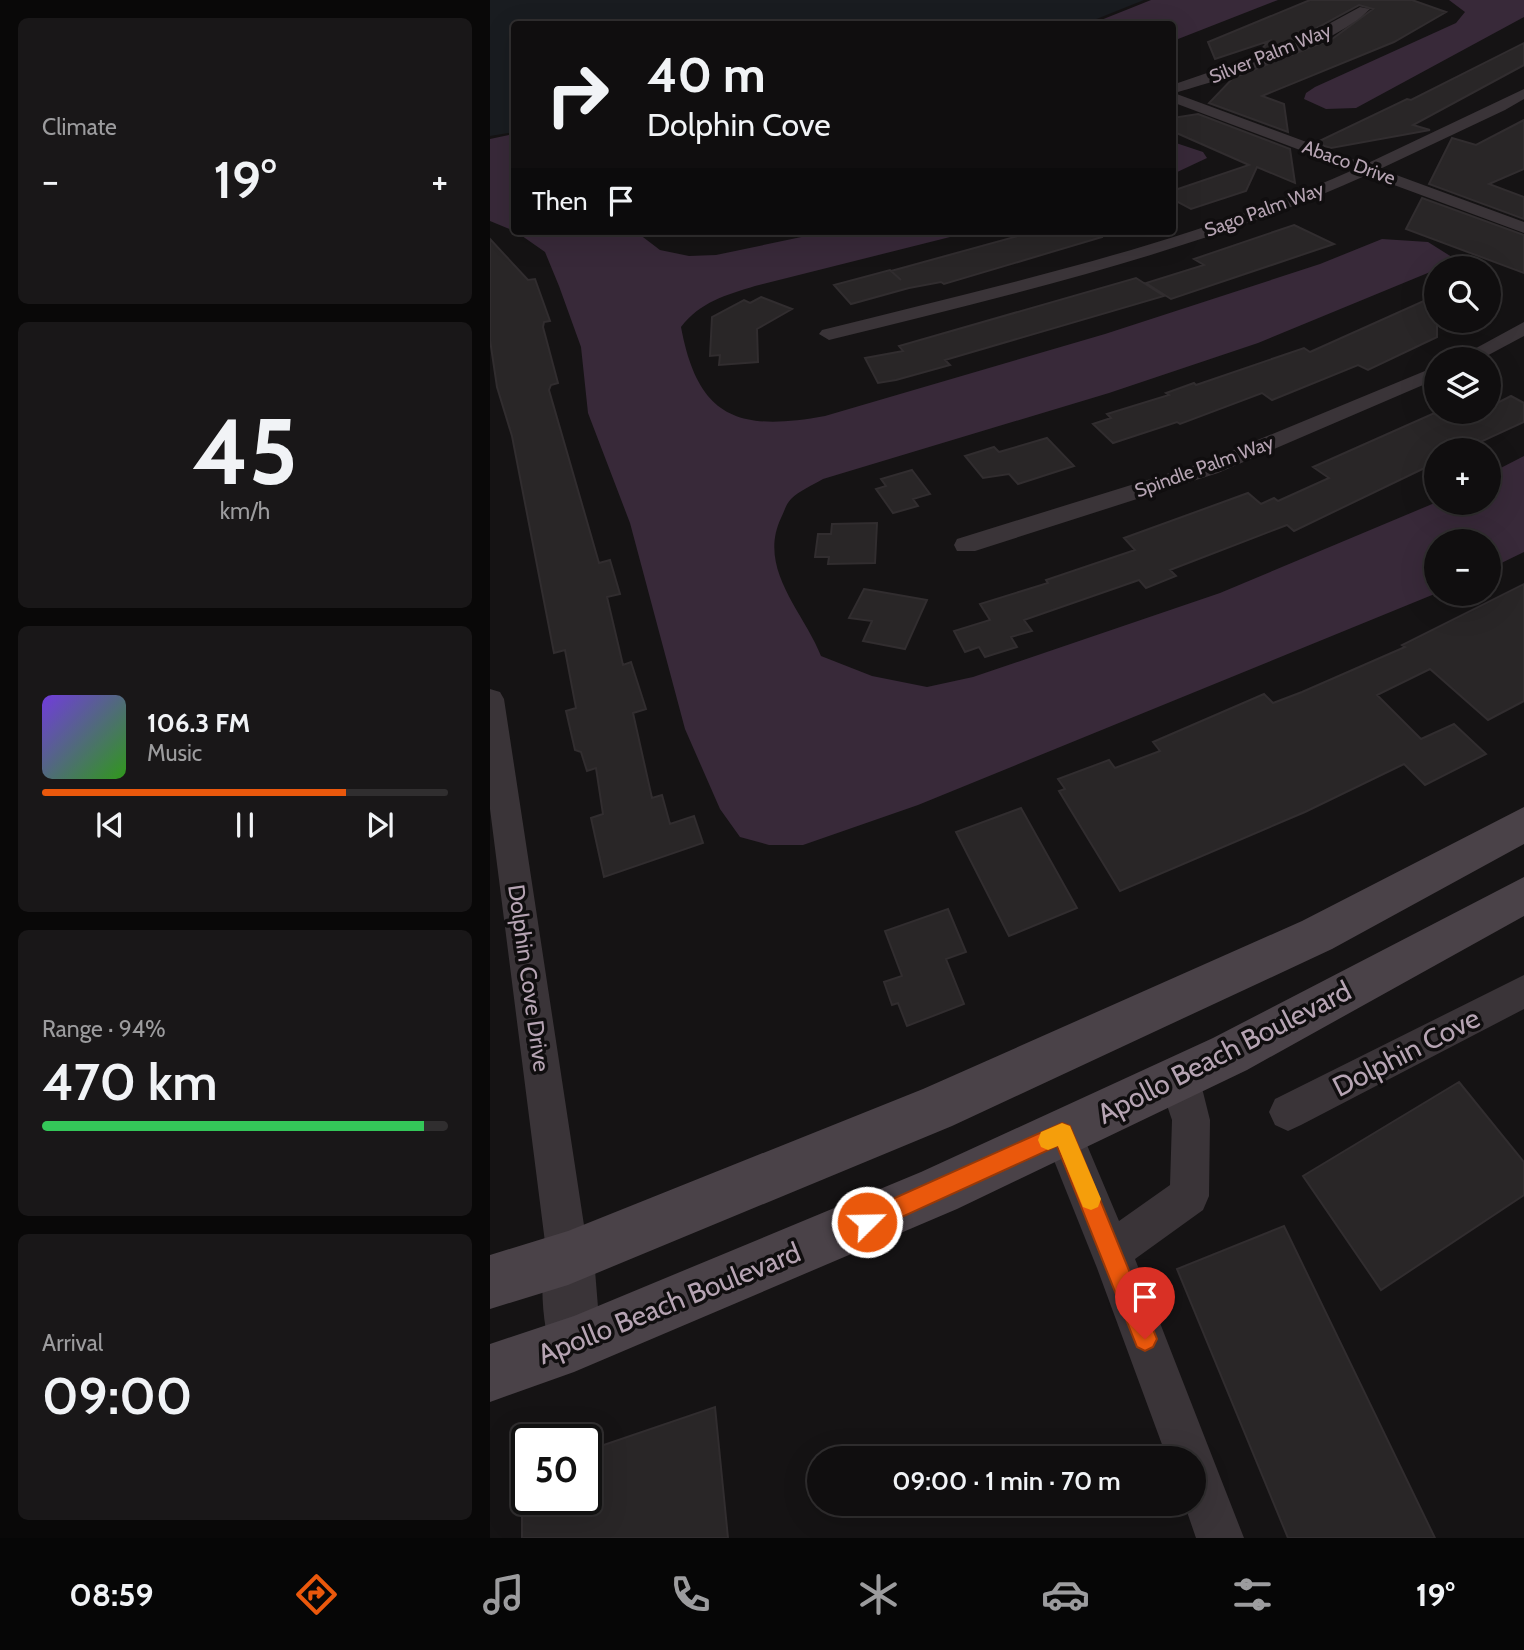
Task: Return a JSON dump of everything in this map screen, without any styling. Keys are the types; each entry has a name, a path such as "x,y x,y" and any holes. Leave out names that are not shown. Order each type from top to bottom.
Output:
{"main road":[{"path":"490,1282 568,1258 935,1109 1317,935 1427,879 1524,824"},
{"name":"Apollo Beach Boulevard","path":"490,1373 574,1344 920,1199 1230,1054 1524,895"}],"street":[{"name":"Silver Palm Way","path":"1176,89 1266,57 1344,23 1364,9"},
{"name":"Sago Palm Way","path":"829,334 1006,289 1206,232 1370,170 1524,93"},
{"name":"Abaco Drive","path":"1176,98 1524,228"},
{"path":"1488,347 1524,328"},
{"name":"Spindle Palm Way","path":"966,545 1210,468 1424,377"},
{"name":"Dolphin Cove Drive","path":"490,699 568,1258"},
{"name":"Dolphin Cove","path":"1288,1112 1524,991"},
{"path":"1115,1260 1189,1196 1192,1143 1188,1095 1177,1079"},
{"path":"1062,1133 1115,1260 1185,1446"},
{"path":"568,1258 574,1344"},
{"path":"1206,1500 1220,1538"}],"shaded area":[{"path":"490,0 1144,0 1092,21 511,21 511,132 490,136"},
{"path":"1151,0 1278,0 1176,40 1176,21 1098,21"},
{"path":"1449,0 1524,0 1524,17 1356,108 1326,109 1304,99 1306,93 1315,87 1456,23 1465,12"},
{"path":"511,135 511,230 490,221 490,139"},
{"path":"1176,143 1203,152 1207,158 1176,173"},
{"path":"521,235 640,235 660,250 689,256 716,255 811,235 958,235 755,286 705,305 688,318 681,327 688,358 698,382 711,399 727,412 746,419 768,422 825,416 1105,334 1320,264 1382,239 1428,242 1450,256 1424,256 1424,275 1258,343 1109,393 823,479 798,493 786,506 775,537 775,555 786,590 821,656 872,676 927,687 973,677 1220,593 1424,507 1424,515 1501,515 1501,468 1524,456 1524,552 1501,563 1501,529 1424,529 1424,598 918,805 803,845 769,845 740,837 720,809 685,729 630,523 588,413 581,347 545,252"}],"building":[{"path":"1310,0 1412,0 1446,12 1394,42 1262,96 1284,104 1288,132 1209,103 1233,78 1332,39 1373,9 1359,5 1291,42 1258,53 1269,41 1215,59 1208,42"},
{"path":"1524,43 1524,65 1413,125 1430,130 1331,148 1315,143 1407,99 1411,100"},
{"path":"1198,114 1290,149 1295,183 1257,167 1246,191 1191,209 1176,201 1176,190 1249,165 1176,133 1176,117"},
{"path":"1524,120 1524,169 1489,184 1524,197 1524,219 1429,184 1452,138 1476,145"},
{"path":"1422,198 1524,235 1524,273 1501,264 1501,256 1478,256 1406,229"},
{"path":"1294,225 1334,244 1171,299 1146,283 1204,265 1194,259"},
{"path":"1022,235 1102,237 944,284 941,282 909,288 851,304 834,285"},
{"path":"490,239 528,280 535,279 550,321 544,322 543,327 558,383 551,385 549,390 599,563 610,560 620,594 607,597 623,665 631,662 646,709 633,713 652,798 662,795 670,824 694,816 703,843 604,877 591,818 603,814 596,768 587,771 581,752 575,750 566,711 576,708 565,650 554,653 512,436 497,387 490,340"},
{"path":"1136,278 1164,296 945,360 950,365 896,380 878,383 865,358 903,351 899,346"},
{"path":"761,297 792,309 757,329 758,362 719,365 720,355 710,356 712,317 744,300 750,303"},
{"path":"1424,301 1424,333 1437,333 1437,337 1368,370 1358,365 1272,400 1262,393 1180,424 1177,422 1113,443 1093,424 1111,418 1107,414 1169,395 1166,393 1194,383 1196,385 1304,348 1310,352"},
{"path":"1511,396 1524,403 1524,422 1489,438 1424,438 1424,468 1294,531 1287,525 1170,570 1176,576 1146,588 1139,580 1024,620 1032,631 1011,637 1017,647 985,657 979,647 965,652 954,631 990,620 980,604 1048,583 1046,580 1135,550 1124,538 1248,493 1261,504 1274,498 1278,501 1329,478 1313,467 1424,418 1424,424 1501,424 1501,401"},
{"path":"1047,438 1074,466 1018,484 1009,474 983,478 965,456 994,447 999,452"},
{"path":"912,470 930,494 913,499 918,506 893,513 876,489 886,486 881,479"},
{"path":"877,523 875,563 828,564 829,557 815,557 818,534 831,534 832,524"},
{"path":"1524,584 1524,701 1488,720 1430,669 1377,695 1421,739 1454,724 1486,754 1425,785 1404,764 1305,812 1120,891 1059,791 1065,789 1058,779 1109,760 1115,768 1160,751 1153,742 1264,694 1273,703 1302,692 1405,647 1402,645 1480,606 1501,606 1501,596"},
{"path":"864,589 927,600 905,649 863,641 872,621 849,618"},
{"path":"1021,808 1077,908 1009,936 956,832"},
{"path":"948,909 966,952 946,959 964,1004 907,1026 898,1003 892,1005 884,982 902,976 885,931"},
{"path":"1459,1082 1524,1162 1524,1195 1381,1290 1303,1176"},
{"path":"1284,1226 1435,1538 1288,1538 1177,1269"},
{"path":"715,1407 728,1538 522,1538 522,1515 602,1515 602,1446"}],"slow traffic":[{"path":"1048,1140 1062,1133 1091,1199"}],"route":[{"path":"867,1222 1062,1133 1145,1339"}]}
